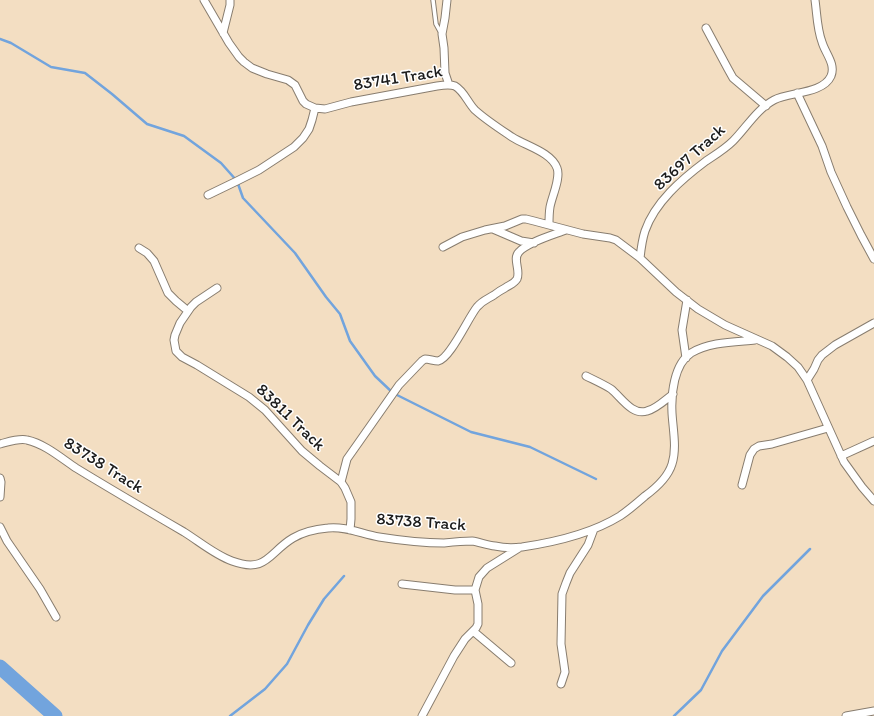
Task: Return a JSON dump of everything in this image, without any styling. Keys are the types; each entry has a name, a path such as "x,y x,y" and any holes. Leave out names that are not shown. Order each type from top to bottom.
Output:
{"street":[{"path":"204,0 234,50 244,62 252,68 288,80 295,85 303,101 315,108 308,129 303,138 294,147 259,170 208,195"},
{"path":"223,32 230,0"},
{"path":"447,0 442,34 444,48 444,73 449,85"},
{"name":"83697 Track","path":"640,258 641,244 646,226 667,196 688,176 725,148 766,106 779,98 820,87 826,83 831,76 832,65 822,43 815,0"},
{"path":"706,28 714,40 733,78 766,106"},
{"name":"83741 Track","path":"315,108 325,109 351,102 437,86 449,85 457,87 476,110 491,122 514,138 538,150 553,161 557,166 558,174 556,188 550,208 548,225"},
{"path":"797,93 822,146 847,207 860,235 874,259"},
{"path":"443,247 462,237 492,228 505,226 524,219 566,230 613,239 620,242 686,300 703,312 719,322 772,346 798,367 807,380 841,456 858,482 874,501"},
{"path":"492,228 521,241 534,243"},
{"path":"341,482 347,459 399,385 422,361 426,359 436,361 444,358 448,354 472,314 483,300 493,296 516,281 518,275 516,259 519,252 534,243 566,230"},
{"path":"140,248 154,261 168,293 176,301 189,309 196,302 217,288"},
{"path":"686,300 682,330 686,358"},
{"name":"83811 Track","path":"189,309 180,323 175,335 175,349 178,354 182,358 197,365 249,397 265,410 302,451 341,482 351,502 350,530"},
{"path":"807,380 822,355 835,345 874,323"},
{"path":"686,358 692,353 714,345 757,340"},
{"name":"83738 Track","path":"0,444 26,440 50,450 118,494 215,552 232,561 243,564 254,565 263,562 289,541 302,534 332,527 380,537 442,543 472,541 503,548 519,548 581,534 608,523 630,509 660,483 669,471 672,461 674,447 672,412 674,383 682,362 686,358"},
{"path":"586,376 610,389 631,408 637,411 642,412 651,410 673,394"},
{"path":"742,485 750,455 756,447 828,428"},
{"path":"841,456 874,441"},
{"path":"0,478 0,498"},
{"path":"0,527 7,542 40,589 56,617"},
{"path":"561,684 565,672 561,644 562,594 570,573 588,545 594,529"},
{"path":"422,716 454,656 465,639 478,624 478,604 475,590 479,577 485,570 519,548"},
{"path":"402,584 455,590 475,590"},
{"path":"473,631 511,663"},
{"path":"846,716 874,711"}],"lane":[{"path":"433,0 436,24 442,34"}],"waterway":[{"path":"0,39 11,43 51,67 85,73 147,124 184,136 221,163 237,181 243,198 295,253 340,314 350,341 375,376 393,393 471,432 530,447 596,479"},
{"path":"674,716 701,690 722,651 763,596 810,549"},
{"path":"230,716 265,689 287,664 324,599 344,576"},
{"path":"0,667 55,716"}]}
